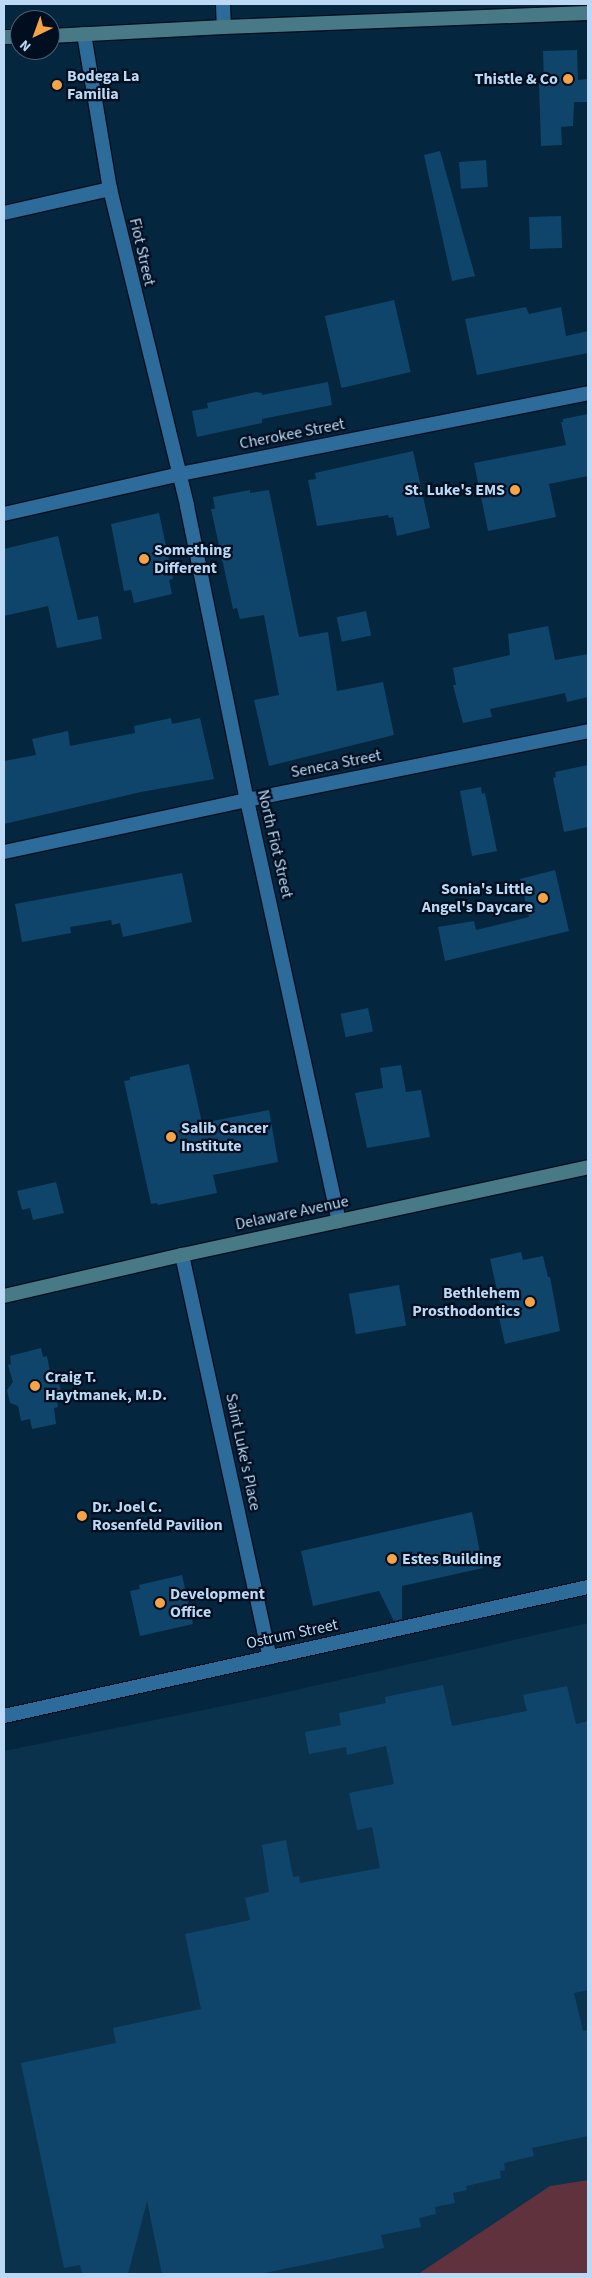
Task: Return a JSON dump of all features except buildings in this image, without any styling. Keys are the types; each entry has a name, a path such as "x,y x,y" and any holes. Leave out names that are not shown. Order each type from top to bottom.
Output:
{"main road":[{"path":"60,35 588,13"},
{"name":"Delaware Avenue","path":"4,1296 182,1255 588,1167"}],"street":[{"path":"223,4 224,27"},
{"name":"Fiot Street","path":"84,34 110,189 180,474"},
{"path":"4,213 110,189"},
{"name":"Cherokee Street","path":"4,514 180,474 588,393"},
{"name":"North Fiot Street","path":"180,474 247,800 294,1005 339,1221"},
{"name":"Seneca Street","path":"4,852 247,800 588,731"},
{"name":"Saint Luke's Place","path":"182,1255 270,1657"},
{"name":"Ostrum Street","path":"4,1716 588,1587"}],"shaded area":[{"path":"588,1623 588,2180 550,2186 418,2274 4,2274 4,1751 252,1700"},
{"path":"588,2180 588,2274 418,2274 550,2186"}],"place":[{"name":"Thistle & Co","path":"568,79"},
{"name":"Bodega La Familia","path":"57,85"},
{"name":"St. Luke's EMS","path":"515,490"},
{"name":"Something Different","path":"144,559"},
{"name":"Sonia's Little Angel's Daycare","path":"543,898"},
{"name":"Salib Cancer Institute","path":"171,1137"},
{"name":"Bethlehem Prosthodontics","path":"530,1302"},
{"name":"Craig T. Haytmanek, M.D.","path":"35,1386"},
{"name":"Dr. Joel C. Rosenfeld Pavilion","path":"82,1516"},
{"name":"Estes Building","path":"392,1559"},
{"name":"Development Office","path":"160,1603"}]}
